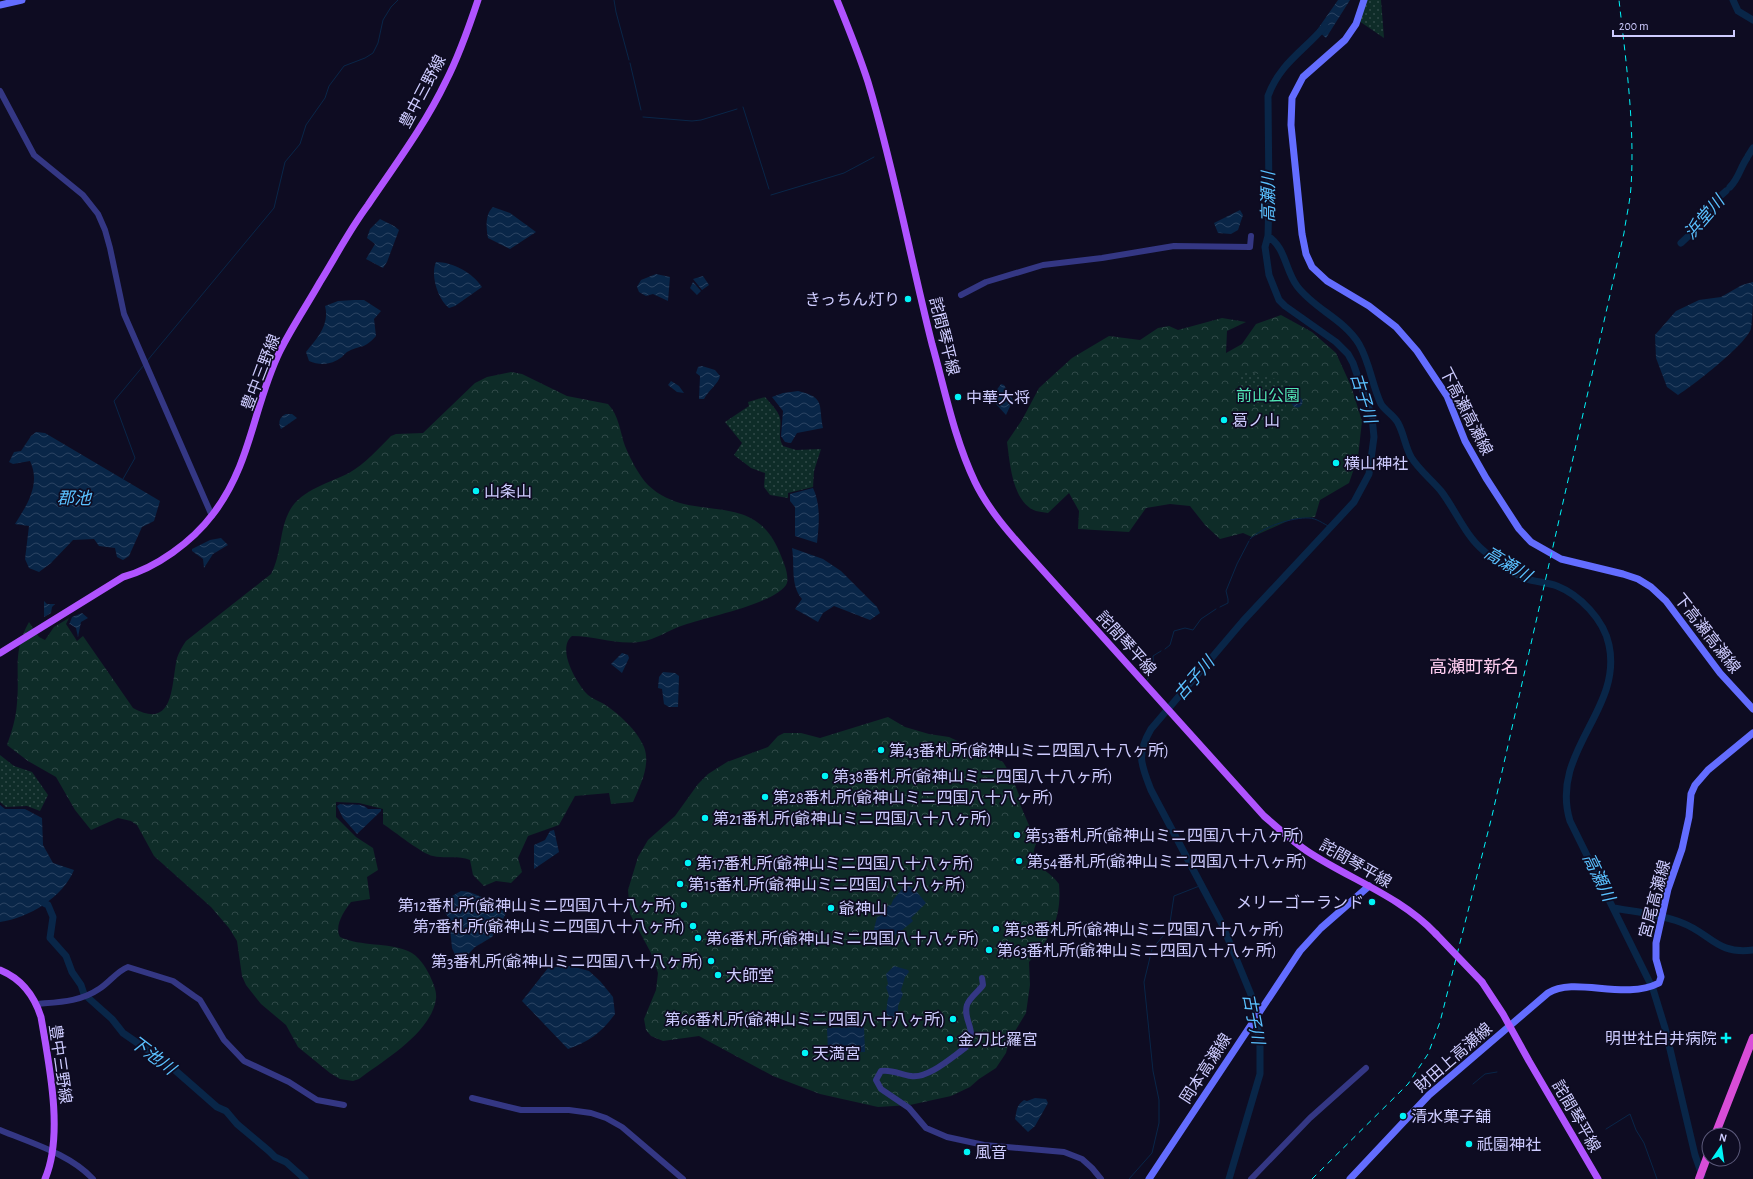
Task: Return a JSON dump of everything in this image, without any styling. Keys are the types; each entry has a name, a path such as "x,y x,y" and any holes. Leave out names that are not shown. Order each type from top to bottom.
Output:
{"highway":[{"path":"1719,1127 1753,1038"},
{"path":"1698,1179 1703,1167"}],"main road":[{"path":"0,5 22,0"},
{"name":"豊中三野線","path":"0,653 123,577 137,573 166,556 190,538 212,516 230,488 243,461 267,383 279,352 347,237 437,98 453,66 478,0"},
{"name":"詫間琴平線","path":"837,0 867,81 878,119 921,299 955,431 976,484 1007,530 1264,816 1309,852 1407,908 1423,920 1482,982 1498,1005 1598,1179"},
{"name":"下高瀬高瀬線","path":"1364,0 1356,24 1345,40 1303,77 1292,98 1291,125 1302,234 1306,254 1312,267 1327,281 1357,298 1380,314 1396,327 1417,350 1448,396 1465,441 1486,478 1519,528 1531,542 1562,559 1623,574 1638,579 1651,587 1666,601 1720,673 1753,709"},
{"name":"宮尾高瀬線","path":"1510,1027 1554,989 1568,987 1634,991 1659,983 1662,977 1655,950 1670,883 1682,849 1689,817 1690,798 1695,785 1714,764 1753,733"},
{"name":"岡本高瀬線","path":"1149,1179 1300,951 1321,928 1369,886"},
{"name":"豊中三野線","path":"0,970 23,984 36,1004 43,1031 55,1118 53,1153 45,1179"},
{"name":"財田上高瀬線","path":"1350,1179 1429,1095 1510,1027"}],"street":[{"path":"0,91 34,155 77,189 89,201 98,214 105,230 110,248 124,314 212,516"},
{"path":"961,295 986,282 1043,265 1102,258 1174,246 1250,247 1251,236"},
{"path":"36,1004 84,998 100,989 122,969 128,967 172,981 200,1000 224,1040 244,1061 288,1082 317,1100 344,1105"},
{"path":"982,978 983,985 967,1005 967,1016 972,1033 970,1043 928,1073 920,1076 913,1076 888,1070 881,1071 876,1080 881,1089 909,1108 926,1128 947,1137 984,1145 1064,1152 1082,1160 1092,1168 1101,1179"},
{"path":"1251,1179 1310,1118 1366,1068"},
{"path":"472,1098 521,1110 569,1110 591,1113 606,1118 622,1127 683,1179"},
{"path":"0,1130 80,1166 93,1179"}],"green space":[{"path":"1366,0 1381,0 1384,38 1359,21"},
{"path":"1281,315 1312,332 1336,353 1351,386 1362,421 1358,457 1349,483 1320,500 1315,517 1292,519 1252,537 1243,533 1220,539 1205,525 1190,506 1170,504 1146,508 1129,532 1078,529 1079,511 1069,493 1048,513 1036,511 1028,506 1022,499 1017,491 1011,471 1007,442 1022,420 1039,388 1072,358 1109,336 1140,340 1158,328 1169,326 1178,330 1222,318 1246,322 1227,331 1226,353 1242,344 1256,324"},
{"path":"511,372 522,374 567,396 608,404 615,413 629,456 638,472 648,485 665,497 683,504 720,509 753,519 767,531 779,551 786,571 787,583 781,590 756,603 684,625 645,641 630,643 572,636 566,649 567,657 574,675 583,690 588,695 616,713 637,735 646,754 644,775 633,802 611,804 609,793 575,796 559,825 528,836 518,858 522,872 511,883 496,881 484,886 473,875 470,860 433,856 422,851 383,824 383,809 359,803 336,802 336,817 356,837 373,848 378,870 367,877 370,899 351,902 343,914 338,928 340,937 357,942 392,946 412,953 418,958 430,976 436,996 432,1011 425,1023 405,1045 359,1079 353,1081 340,1079 330,1073 298,1047 286,1025 261,1004 246,985 242,976 237,941 229,928 211,907 154,856 137,825 131,821 118,818 91,830 75,810 56,777 28,761 7,745 14,724 16,709 20,643 29,622 39,637 45,640 54,627 69,618 66,624 77,641 83,636 133,708 147,714 157,714 164,709 172,691 177,658 186,641 271,574 275,566 286,517 295,503 317,487 355,469 371,456 391,436 396,434 423,433 475,383 487,377"},
{"name":"前山公園","path":"1250,372 1290,383 1288,398 1283,414 1265,411 1237,398 1238,384 1243,373"},
{"path":"765,397 778,412 780,418 780,439 783,446 796,450 821,449 814,471 813,487 788,493 788,498 770,495 764,487 765,473 751,468 734,455 742,443 725,422 749,406 748,402"},
{"name":"爺神山","path":"888,717 905,727 929,734 949,737 1003,762 1011,775 1021,800 1020,804 1037,842 1034,850 1036,861 1039,866 1059,884 1059,907 1057,917 1049,936 1029,962 1030,985 1026,1013 1009,1041 1006,1053 996,1068 970,1087 951,1096 910,1105 878,1107 820,1094 773,1076 699,1036 663,1041 651,1036 646,1030 644,1019 656,990 658,973 651,953 630,914 628,890 638,857 648,840 675,816 698,784 708,774 727,762 768,747 778,736 784,733 801,733 820,738"},
{"path":"0,755 14,766 32,772 48,795 40,811 27,806 6,807 0,802"}],"water":[{"path":"1338,0 1350,0 1326,38 1317,30"},
{"path":"493,207 510,213 536,232 510,249 488,238 487,217"},
{"path":"1240,210 1243,215 1238,230 1231,234 1218,233 1214,223"},
{"path":"380,219 399,230 387,262 383,268 366,259 375,244 367,238 370,229"},
{"path":"436,262 442,262 462,269 473,277 482,287 455,306 449,308 441,299 436,287 434,267"},
{"path":"656,274 670,277 668,301 653,294 646,296 639,292 637,287 641,280"},
{"path":"703,276 709,285 702,290 693,279"},
{"path":"693,282 701,291 697,295 690,288"},
{"path":"1753,282 1752,324 1747,336 1718,364 1678,395 1667,387 1656,358 1655,335 1676,311 1699,300 1721,297 1742,285"},
{"path":"364,300 381,311 374,319 376,336 365,345 348,351 334,362 317,364 309,361 306,352 322,331 326,319 325,306 338,301"},
{"path":"702,366 715,370 720,376 718,381 704,399 699,399 700,376 696,373 698,367"},
{"path":"671,381 679,386 684,393 677,392 668,385"},
{"path":"1001,384 1004,385 1013,400 1006,415 996,404 993,395"},
{"path":"798,391 813,396 817,399 823,428 797,433 791,443 785,442 781,436 783,411 772,397 783,393"},
{"path":"1297,396 1301,398 1303,402 1301,406 1297,408 1293,406 1291,402 1293,398"},
{"path":"286,414 292,414 297,418 281,429 280,420"},
{"name":"郡池","path":"36,432 45,433 160,501 154,521 142,527 129,556 123,560 117,557 115,548 99,546 94,539 73,540 51,563 39,572 29,568 25,559 29,526 15,524 31,494 34,478 33,470 30,461 13,464 9,462 14,452 21,451 31,436"},
{"path":"813,488 816,495 818,508 819,522 817,543 795,536 795,507 790,501 790,494"},
{"path":"221,538 228,545 213,554 204,568 203,559 192,551 192,549 210,540"},
{"path":"792,548 823,559 841,571 877,607 880,613 870,620 834,606 823,613 818,622 795,609 802,599 798,593 794,581"},
{"path":"44,601 47,604 55,604 52,607 51,613 44,617"},
{"path":"82,613 88,618 81,622 78,637 76,628 70,624 69,625 72,617"},
{"path":"622,653 628,655 629,658 622,673 611,664"},
{"path":"663,672 675,673 679,676 678,707 669,707 664,704 662,689 658,688 659,677"},
{"path":"340,804 358,805 368,809 381,809 381,811 357,834 343,818 337,806"},
{"path":"0,805 5,809 25,809 42,818 43,845 53,863 74,870 62,889 44,905 22,916 0,922"},
{"path":"554,830 559,852 534,869 534,845 545,840 550,831"},
{"path":"906,884 917,892 926,903 911,918 913,921 896,935 886,938 875,937 874,929 877,917 880,916 889,905 891,905 893,900"},
{"path":"461,891 473,893 491,901 503,903 509,902 508,909 492,937 475,947 459,964 452,948 449,918 443,910 445,900"},
{"path":"571,966 589,971 600,981 613,997 615,1014 600,1031 589,1040 568,1049 522,1001 548,968"},
{"path":"894,966 908,970 909,972 905,977 901,990 903,994 898,1006 898,1013 894,1020 889,1020 885,1014 889,996 886,987 888,984 886,974"},
{"path":"864,1027 865,1052 828,1053 827,1028"},
{"path":"1035,1098 1046,1099 1048,1103 1035,1126 1028,1132 1015,1119 1018,1106 1024,1100 1027,1101"}],"waterway":[{"path":"147,361 274,208 285,162 300,144 306,125 325,98 329,86 344,66 365,58 373,53 378,43 383,20 391,7 398,0"},
{"path":"614,0 629,60"},
{"name":"浜堂川","path":"1733,0 1738,11 1753,20"},
{"name":"古子川","path":"1229,1179 1260,1074 1260,1046 1254,1002 1222,924 1151,790 1143,766 1142,753 1143,746 1151,729 1243,621 1354,502 1369,474 1374,437 1372,417 1353,363 1348,354 1336,342 1285,306 1279,300 1269,275 1265,247 1268,236 1269,198 1268,96 1273,85 1286,66 1325,26"},
{"path":"630,63 641,110"},
{"path":"743,107 769,189"},
{"path":"643,117 692,121 701,120 737,109"},
{"name":"浜堂川","path":"1748,156 1753,148"},
{"path":"771,195 844,173 874,157"},
{"name":"浜堂川","path":"1730,187 1747,158"},
{"name":"浜堂川","path":"1681,243 1698,227 1716,200 1726,191"},
{"name":"高瀬川","path":"1268,236 1274,241 1282,253 1297,286 1304,294 1353,335 1363,351 1381,404 1398,423 1411,457 1441,491 1466,531 1488,555 1514,573 1524,578 1557,586 1566,590 1582,602 1602,626 1609,645 1610,668 1606,690 1577,752 1569,774 1566,796 1570,821 1653,989 1665,1028 1695,1155 1702,1175"},
{"path":"123,479 135,458 114,401 144,365"},
{"path":"1250,539 1270,527 1295,519 1312,518 1330,527"},
{"path":"1220,607 1228,603 1226,591 1237,564 1249,541"},
{"path":"1165,649 1170,645 1174,631 1185,628 1193,630 1201,619 1216,609"},
{"path":"1147,680 1154,668 1153,656 1161,651"},
{"path":"1129,1179 1152,1153 1159,1123 1159,1100 1153,1071 1144,982 1152,949 1169,929 1174,896 1202,885"},
{"name":"下池川","path":"44,903 48,905 53,917 50,938 66,956 72,972 81,985 84,994 112,1019 123,1033 168,1064 217,1107 226,1111 237,1124 275,1157 286,1162 305,1179"},
{"path":"1614,908 1672,919 1691,927 1722,946 1741,951 1753,950"},
{"path":"1473,1084 1485,1074 1497,1072"},
{"path":"1606,1129 1630,1114 1636,1130 1644,1143 1657,1179"}],"railway":[{"path":"1312,1179 1408,1084 1428,1054 1440,1022 1492,816 1624,233 1631,187 1632,140 1627,70 1619,0"}],"place":[{"name":"きっちん灯り","path":"908,299"},
{"name":"中華大将","path":"958,397"},
{"name":"葛ノ山","path":"1224,420"},
{"name":"横山神社","path":"1336,463"},
{"name":"山条山","path":"476,491"},
{"name":"第43番札所(爺神山ミニ四国八十八ヶ所)","path":"881,750"},
{"name":"第38番札所(爺神山ミニ四国八十八ヶ所)","path":"825,776"},
{"name":"第28番札所(爺神山ミニ四国八十八ヶ所)","path":"765,797"},
{"name":"第21番札所(爺神山ミニ四国八十八ヶ所)","path":"705,818"},
{"name":"第53番札所(爺神山ミニ四国八十八ヶ所)","path":"1017,835"},
{"name":"第54番札所(爺神山ミニ四国八十八ヶ所)","path":"1019,861"},
{"name":"第17番札所(爺神山ミニ四国八十八ヶ所)","path":"688,863"},
{"name":"第15番札所(爺神山ミニ四国八十八ヶ所)","path":"680,884"},
{"name":"メリーゴーランド","path":"1372,902"},
{"name":"第12番札所(爺神山ミニ四国八十八ヶ所)","path":"684,905"},
{"name":"爺神山","path":"831,908"},
{"name":"第7番札所(爺神山ミニ四国八十八ヶ所)","path":"693,926"},
{"name":"第58番札所(爺神山ミニ四国八十八ヶ所)","path":"996,929"},
{"name":"第6番札所(爺神山ミニ四国八十八ヶ所)","path":"698,938"},
{"name":"第63番札所(爺神山ミニ四国八十八ヶ所)","path":"989,950"},
{"name":"第3番札所(爺神山ミニ四国八十八ヶ所)","path":"711,961"},
{"name":"大師堂","path":"718,975"},
{"name":"第66番札所(爺神山ミニ四国八十八ヶ所)","path":"953,1019"},
{"name":"明世社白井病院","path":"1726,1038"},
{"name":"金刀比羅宮","path":"950,1039"},
{"name":"天満宮","path":"805,1053"},
{"name":"清水菓子舗","path":"1403,1116"},
{"name":"祇園神社","path":"1469,1144"},
{"name":"風音","path":"967,1152"}],"district":[{"name":"高瀬町新名","path":"1474,667"}]}
